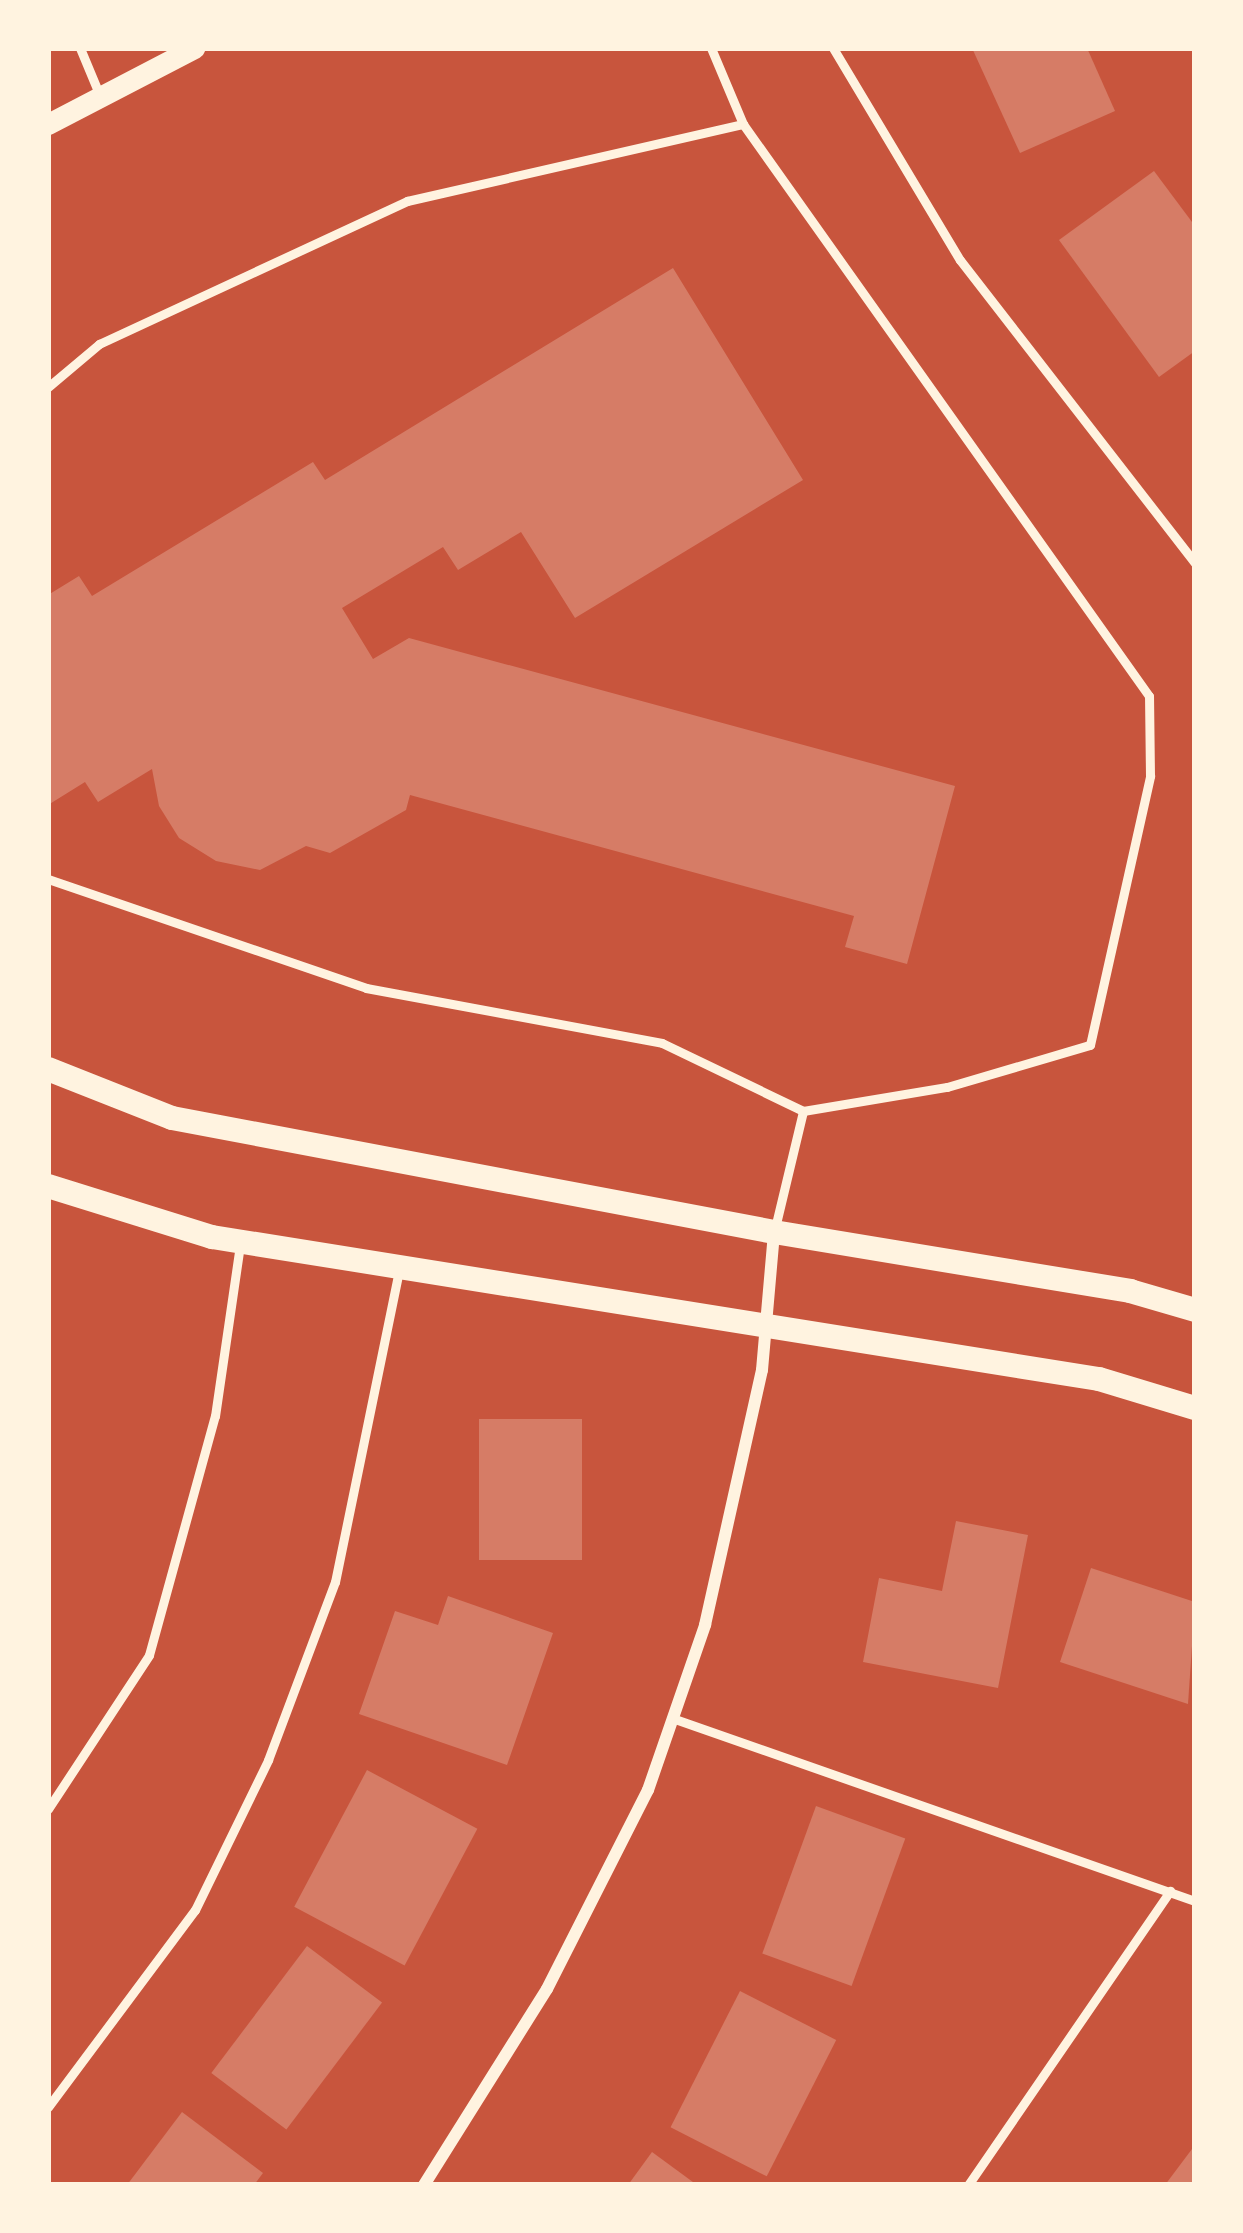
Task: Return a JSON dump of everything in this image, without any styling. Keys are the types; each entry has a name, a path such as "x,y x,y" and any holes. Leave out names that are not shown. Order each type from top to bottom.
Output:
{"main road":[{"path":"48,1069 172,1118 774,1232 1130,1291 1195,1310"},
{"path":"48,1186 240,1241 766,1330 1099,1379 1195,1408"}],"street":[{"path":"48,124 194,48"},
{"path":"424,2185 547,1989 648,1790 704,1625 766,1330 774,1232"}],"lane":[{"path":"80,48 100,96"},
{"path":"48,879 366,988 662,1043 803,1111 947,1087 1090,1046 1150,776 1149,696 743,124 711,48"},
{"path":"832,48 960,260 1195,563"},
{"path":"48,387 99,344 407,201 743,124"},
{"path":"774,1232 803,1111"},
{"path":"48,1809 148,1655 215,1416 240,1241"},
{"path":"48,2108 196,1910 268,1760 335,1582 400,1269"},
{"path":"672,1718 1195,1901"},
{"path":"968,2185 1056,2066 1170,1891"}],"building":[{"path":"972,48 1087,48 1115,111 1020,153"},
{"path":"1154,171 1195,226 1195,351 1159,377 1059,240"},
{"path":"673,268 803,480 575,618 521,532 458,570 443,547 342,608 373,659 409,638 955,786 907,964 845,947 854,916 410,795 406,810 330,853 306,846 260,870 216,861 179,838 159,806 152,769 98,802 85,782 48,805 48,595 79,576 92,596 313,462 325,480"},
{"path":"479,1419 582,1419 582,1560 479,1560"},
{"path":"956,1521 1028,1535 998,1688 863,1662 879,1578 942,1591"},
{"path":"1091,1568 1195,1602 1188,1704 1060,1662"},
{"path":"448,1596 553,1633 507,1765 359,1714 395,1611 438,1625"},
{"path":"367,1770 477,1829 405,1966 294,1907"},
{"path":"816,1806 905,1838 852,1986 762,1954"},
{"path":"307,1946 382,2003 286,2130 211,2073"},
{"path":"740,1991 836,2040 767,2176 671,2127"},
{"path":"182,2112 263,2173 254,2185 127,2185"},
{"path":"1195,2145 1195,2185 1165,2185"},
{"path":"652,2152 697,2185 628,2185"}]}
